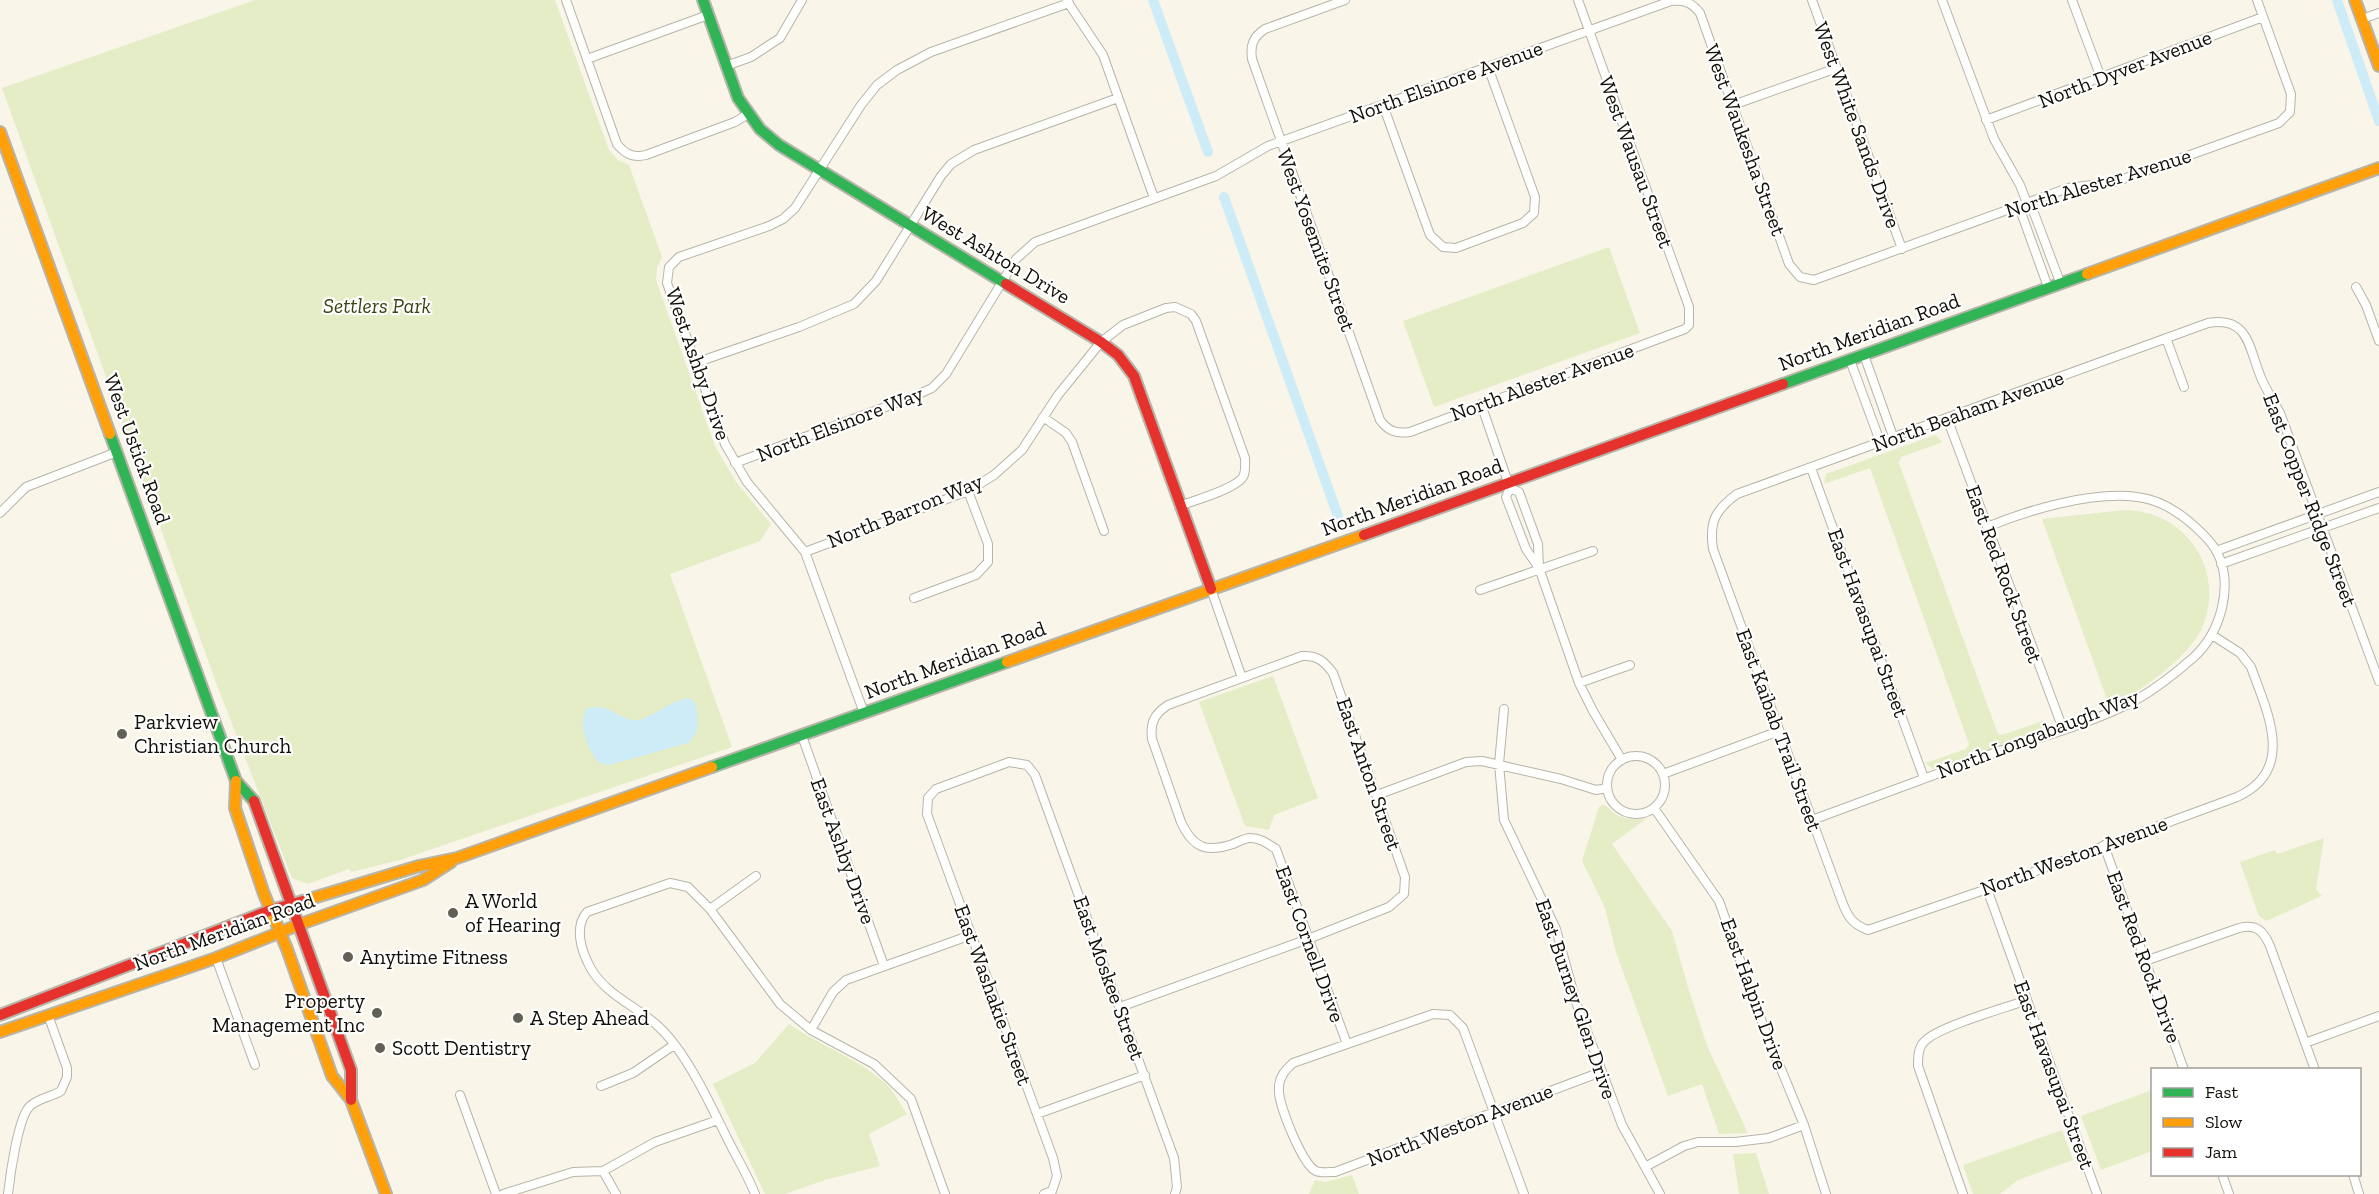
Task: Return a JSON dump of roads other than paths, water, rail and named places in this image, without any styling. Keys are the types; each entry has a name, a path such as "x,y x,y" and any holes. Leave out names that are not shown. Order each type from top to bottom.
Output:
{"main road":[{"name":"West Ashton Drive","path":"702,0 738,98 760,129 780,146 1119,355 1134,376 1211,589"},
{"path":"2355,0 2379,66"},
{"name":"West Ustick Road","path":"0,132 236,781 235,808 271,910 332,1076 351,1100"},
{"name":"North Meridian Road","path":"4,1013 271,910 419,866 457,858 1211,589 1509,486 2060,282 2379,168"},
{"name":"West Ustick Road","path":"236,781 254,801 351,1070 351,1100"},
{"name":"North Meridian Road","path":"0,1032 216,958 298,925 423,880 457,858"},
{"path":"4,1013 14,1027"},
{"path":"351,1100 386,1194"}],"street":[{"path":"566,0 617,144 628,154 637,157 645,155 735,122 748,114"},
{"path":"726,66 751,57 780,38 802,0"},
{"name":"West Yosemite Street","path":"1345,0 1265,29 1252,42 1252,59 1380,420 1393,432"},
{"name":"West Wausau Street","path":"1578,0 1689,307 1689,325"},
{"name":"North Elsinore Avenue","path":"1216,176 1268,146 1671,1 1682,0 1691,3"},
{"name":"West White Sands Drive","path":"1812,0 1902,249"},
{"path":"1942,0 1994,140 2034,213 2060,282"},
{"path":"2072,0 2101,78"},
{"path":"2257,0 2263,17"},
{"path":"819,170 861,105 877,85 897,70 931,52 1068,2 1098,45 1154,198"},
{"name":"West Waukesha Street","path":"1691,3 1700,13 1789,264 1800,277"},
{"path":"2362,19 2379,13"},
{"path":"587,59 708,15"},
{"name":"North Dyver Avenue","path":"1986,120 2263,17"},
{"name":"North Alester Avenue","path":"1800,277 1819,279 2027,203 2080,185 2115,182 2278,123 2290,112 2291,94 2263,17"},
{"path":"1383,105 1430,235 1443,247 1456,248 1523,224 1534,213 1535,197 1488,67"},
{"path":"1733,105 1837,68"},
{"path":"695,363 799,327 854,304 876,281 941,176 960,157 1118,98"},
{"name":"West Ashby Drive","path":"819,170 795,208 783,219 679,257 669,267 667,283 725,444 735,463 805,552 864,713"},
{"name":"North Elsinore Way","path":"735,463 854,420 932,388 946,374 1016,259 1035,242 1216,176"},
{"path":"2027,203 2022,215 2048,287"},
{"path":"2356,287 2366,305 2379,341"},
{"name":"North Barron Way","path":"805,552 968,491 1012,461 1058,395 1101,342 1123,325 1175,307 1185,310 1196,321 1245,458 1244,476 1232,486 1182,505"},
{"name":"North Beaham Avenue","path":"1714,518 1723,504 1737,494 1881,444 2208,323 2221,321 2233,324"},
{"name":"East Copper Ridge Street","path":"2233,324 2242,331 2248,341 2262,379 2280,413 2379,681"},
{"name":"North Alester Avenue","path":"1393,432 1410,432 1685,329 1689,325"},
{"path":"2166,338 2184,387"},
{"path":"1864,355 1894,439"},
{"path":"1850,360 1881,444"},
{"path":"1481,404 1509,486 1506,497 1526,549 1539,568 1579,683 1622,760"},
{"path":"1044,417 1066,433 1072,442 1104,531"},
{"name":"East Red Rock Street","path":"1947,418 2063,729"},
{"path":"0,513 26,487 117,452"},
{"name":"East Havasupai Street","path":"1811,468 1924,778"},
{"path":"1509,486 1519,492 1538,544 1539,568"},
{"path":"914,598 976,575 988,562 988,544 968,491"},
{"path":"2216,551 2379,492"},
{"name":"North Longabaugh Way","path":"1812,820 2063,729 2136,700 2165,681 2196,655 2212,635 2221,612 2225,580 2221,564 2216,551 2199,530 2165,505 2137,496 2094,499 2020,513 1986,527"},
{"path":"2221,564 2379,508"},
{"name":"East Kaibab Trail Street","path":"1714,518 1711,534 1713,549 1848,918 1857,926 1868,930"},
{"path":"1480,590 1593,551"},
{"path":"1211,589 1242,678"},
{"name":"North Weston Avenue","path":"1868,930 1987,889 2245,793 2259,782 2269,766 2273,751 2273,733 2251,667 2240,653 2212,635"},
{"name":"East Anton Street","path":"1242,678 1302,656 1320,659 1333,673 1405,877 1404,894 1389,907 1308,939"},
{"path":"1579,683 1630,665"},
{"name":"East Cornell Drive","path":"1242,678 1168,705 1159,711 1153,719 1152,740 1187,835 1196,845 1209,849 1248,838 1263,840 1276,849 1347,1044"},
{"name":"East Burney Glen Drive","path":"1504,709 1499,764 1504,820 1556,929 1576,1002 1622,1125 1660,1194"},
{"path":"1663,774 1779,731"},
{"name":"East Ashby Drive","path":"802,736 884,966"},
{"path":"1631,756 1650,759 1663,774 1664,793 1654,808 1646,812 1629,813 1614,804 1607,788 1610,772 1622,760 1631,756"},
{"path":"1377,795 1466,762 1482,761 1596,790 1607,788"},
{"name":"East Washakie Street","path":"1028,765 1009,762 936,789 928,798 927,814 1037,1114 1057,1176 1048,1193"},
{"name":"East Moskee Street","path":"1028,765 1035,775 1174,1158 1177,1187 1175,1194"},
{"name":"East Halpin Drive","path":"1654,808 1719,901 1763,1025 1804,1125 1826,1194"},
{"name":"East Red Rock Drive","path":"2104,845 2183,1068"},
{"path":"710,909 756,876"},
{"path":"755,1194 699,1082 674,1046 660,1028 602,984 590,966 578,931 580,920 587,912 670,883 688,887 710,909 780,1004 811,1030 874,1064 911,1100 945,1194"},
{"name":"East Havasupai Street","path":"1987,889 2097,1194"},
{"path":"2145,961 2239,928 2252,926 2259,929 2266,937 2314,1068"},
{"path":"811,1030 833,992 846,980 971,935"},
{"path":"1120,1007 1308,939"},
{"path":"216,958 255,1065"},
{"path":"1963,1194 1918,1066 1918,1053 1924,1040 1940,1031 2027,1000"},
{"path":"1347,1044 1433,1014 1450,1015 1463,1028 1524,1194"},
{"path":"8,1194 24,1116 29,1107 56,1094 65,1086 67,1068 48,1015"},
{"path":"2306,1043 2379,1016"},
{"name":"North Weston Avenue","path":"1347,1044 1293,1063 1281,1078 1279,1094 1301,1155 1307,1165 1317,1172 1335,1172 1601,1072"},
{"path":"601,1086 633,1072 674,1046"},
{"path":"1037,1114 1145,1075"},
{"path":"460,1095 496,1194"},
{"path":"503,1194 573,1172 603,1170 655,1142 718,1120"},
{"path":"1645,1167 1684,1146 1698,1142 1762,1139 1804,1125"},
{"path":"603,1170 616,1194"},
{"path":"2223,1176 2229,1194"},
{"path":"2353,1176 2360,1194"}],"water":[{"path":"690,698 696,705 698,726 688,743 609,765 599,763 585,737 583,723 586,709 605,708 625,718 638,720"}],"waterway":[{"path":"1153,0 1208,152"},
{"path":"2337,0 2379,121"},
{"path":"1224,197 1338,516"}],"place":[{"name":"Parkview Christian Church","path":"122,734"},
{"name":"A World of Hearing","path":"453,913"},
{"name":"Anytime Fitness","path":"348,957"},
{"name":"Property Management Inc","path":"377,1013"},
{"name":"A Step Ahead","path":"518,1018"},
{"name":"Scott Dentistry","path":"380,1048"}],"park label":[{"name":"Settlers Park","path":"377,306"}]}
